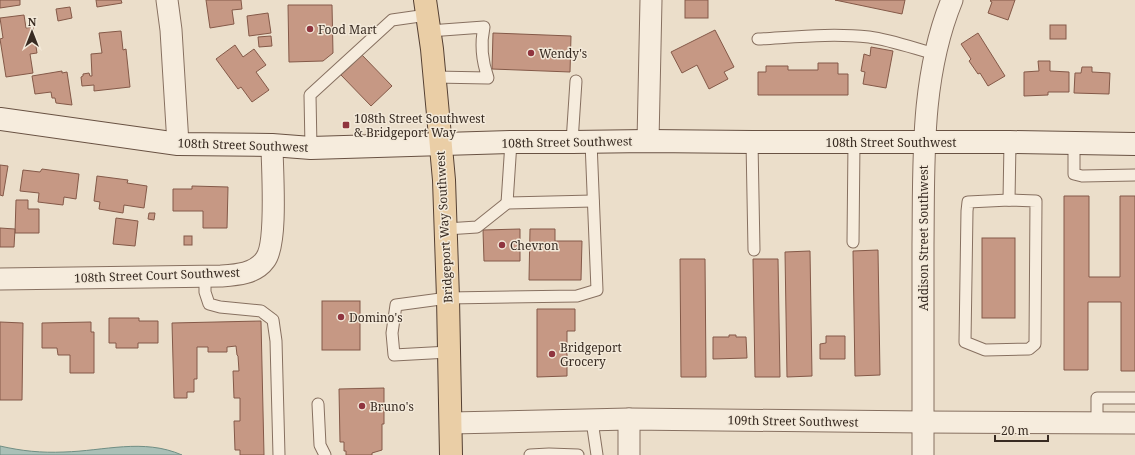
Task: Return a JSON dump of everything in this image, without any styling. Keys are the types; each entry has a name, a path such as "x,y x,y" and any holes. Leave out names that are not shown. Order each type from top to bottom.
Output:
{"main road":[{"name":"Bridgeport Way Southwest","path":"427,15 444,180 451,455"}],"street":[{"path":"167,0 171,30 178,144"},
{"path":"648,141 651,0"},
{"name":"Addison Street Southwest","path":"923,455 924,142 930,80 935,54 939,36 952,0"},
{"name":"108th Street Southwest","path":"0,119 178,144 272,145 311,148 511,142 648,141 1010,142 1135,144"},
{"name":"108th Street Court Southwest","path":"0,279 205,276 235,275 244,273 265,261 271,245 272,145"},
{"path":"629,419 630,455"},
{"name":"109th Street Southwest","path":"451,423 629,419 1135,423"}],"lane":[{"path":"311,148 310,95 392,20 427,15 484,27 482,54 488,78 434,77"},
{"path":"758,39 845,35 871,37 935,54"},
{"path":"449,352 394,355 392,333 396,305 448,298 577,296 597,290 593,201 581,142 576,81"},
{"path":"507,202 511,142"},
{"path":"752,142 754,250"},
{"path":"853,242 854,142"},
{"path":"1009,200 1010,142"},
{"path":"1074,143 1074,174 1082,176 1135,175"},
{"path":"1009,200 1036,201 1035,344 1029,349 985,350 965,342 968,202 1009,200"},
{"path":"446,229 477,227 507,202 593,201"},
{"path":"205,276 205,292 208,304 220,307 261,310 273,320 276,341 280,455"},
{"path":"1097,423 1097,398 1135,398"},
{"path":"318,404 320,445 325,455"},
{"path":"592,421 597,455"},
{"path":"530,455 578,455"}],"shaded area":[{"path":"0,446 32,451 56,452 138,446 153,447 182,455 0,455"}],"building":[{"path":"0,0 20,0 20,5 0,8"},
{"path":"96,0 121,0 122,3 97,7"},
{"path":"206,0 241,0 242,9 232,10 234,24 210,28"},
{"path":"685,0 708,0 708,18 685,18"},
{"path":"835,0 905,0 902,14"},
{"path":"1015,0 1008,20 988,13 992,2 990,1"},
{"name":"Food Mart","path":"288,5 332,5 333,53 323,61 289,62"},
{"path":"70,7 72,18 58,21 56,9"},
{"path":"268,13 271,33 249,36 247,16"},
{"path":"24,15 26,28 33,27 37,53 30,54 33,73 6,77 0,39 3,38 0,18"},
{"path":"1050,25 1066,25 1066,39 1050,39"},
{"path":"715,30 734,67 724,72 728,79 709,89 697,65 682,73 671,52"},
{"path":"121,31 123,50 126,49 130,87 94,91 94,85 82,86 81,77 83,74 89,73 90,76 92,76 91,54 102,53 99,33"},
{"name":"Wendy's","path":"493,33 571,36 570,72 492,69"},
{"path":"978,33 1005,76 988,86 980,73 978,74 969,61 971,59 961,44"},
{"path":"271,36 272,46 259,47 258,37"},
{"path":"235,45 243,57 254,49 266,65 256,72 269,90 252,102 241,87 238,89 216,59"},
{"path":"871,47 893,51 886,88 863,84 865,72 861,71 864,54 870,56"},
{"path":"362,55 392,86 371,106 341,75"},
{"path":"1038,61 1050,61 1050,71 1069,72 1069,92 1048,92 1048,95 1024,96 1024,72 1039,71"},
{"path":"818,63 838,63 838,74 848,74 848,95 758,95 758,72 766,72 766,66 788,66 788,70 818,70"},
{"path":"1082,67 1092,67 1092,72 1110,73 1109,94 1074,93 1075,73 1081,73"},
{"path":"62,71 62,73 67,72 72,105 56,103 55,98 52,98 51,92 35,94 32,76"},
{"path":"0,165 8,166 3,196 0,195"},
{"path":"42,169 79,174 76,199 64,197 63,205 38,202 39,193 20,191 23,170 40,172"},
{"path":"97,176 128,180 127,183 147,186 144,208 124,205 123,213 99,209 100,202 94,201"},
{"path":"192,186 228,187 227,228 203,228 203,211 173,211 173,189 192,189"},
{"path":"1064,196 1089,196 1089,277 1120,277 1120,196 1135,196 1135,371 1121,371 1121,302 1088,302 1088,370 1064,370"},
{"path":"16,200 28,200 28,209 39,209 39,233 15,233"},
{"path":"149,213 155,213 154,220 148,219"},
{"path":"116,218 138,221 135,246 113,244"},
{"path":"0,228 15,229 14,247 0,247"},
{"name":"Chevron","path":"520,229 520,261 484,261 483,230"},
{"path":"530,229 555,229 555,241 582,241 581,280 529,280"},
{"path":"184,236 192,236 192,245 184,245"},
{"path":"982,238 1015,238 1015,318 982,318"},
{"path":"878,250 880,375 855,376 853,251"},
{"path":"810,251 812,376 787,377 785,252"},
{"path":"680,259 705,259 706,377 681,377"},
{"path":"753,259 778,259 780,377 755,377"},
{"name":"Domino's","path":"322,301 360,301 360,350 322,350"},
{"name":"Bridgeport Grocery","path":"537,309 575,309 575,331 567,331 567,376 537,377"},
{"path":"109,318 139,318 139,321 158,321 158,343 138,343 138,348 116,348 116,343 109,343"},
{"path":"261,321 264,455 240,455 240,450 235,450 234,421 240,421 240,398 234,398 233,371 239,371 236,346 227,347 227,352 208,352 208,347 197,347 197,379 194,379 194,392 187,392 187,398 174,398 172,323"},
{"path":"0,322 23,323 22,400 0,400"},
{"path":"91,322 91,332 94,332 94,373 70,373 70,355 58,355 57,348 42,348 42,323"},
{"path":"729,335 746,337 747,358 713,359 713,337 729,337"},
{"path":"826,336 845,336 845,359 820,359 820,344 826,343"},
{"name":"Bruno's","path":"384,388 382,450 372,453 372,455 346,455 346,451 344,451 344,442 340,442 339,389"}],"place":[{"name":"Food Mart","path":"310,29"},
{"name":"Wendy's","path":"531,53"},
{"name":"108th Street Southwest & Bridgeport Way","path":"346,125"},
{"name":"Chevron","path":"502,245"},
{"name":"Domino's","path":"341,317"},
{"name":"Bridgeport Grocery","path":"552,354"},
{"name":"Bruno's","path":"362,406"}]}
